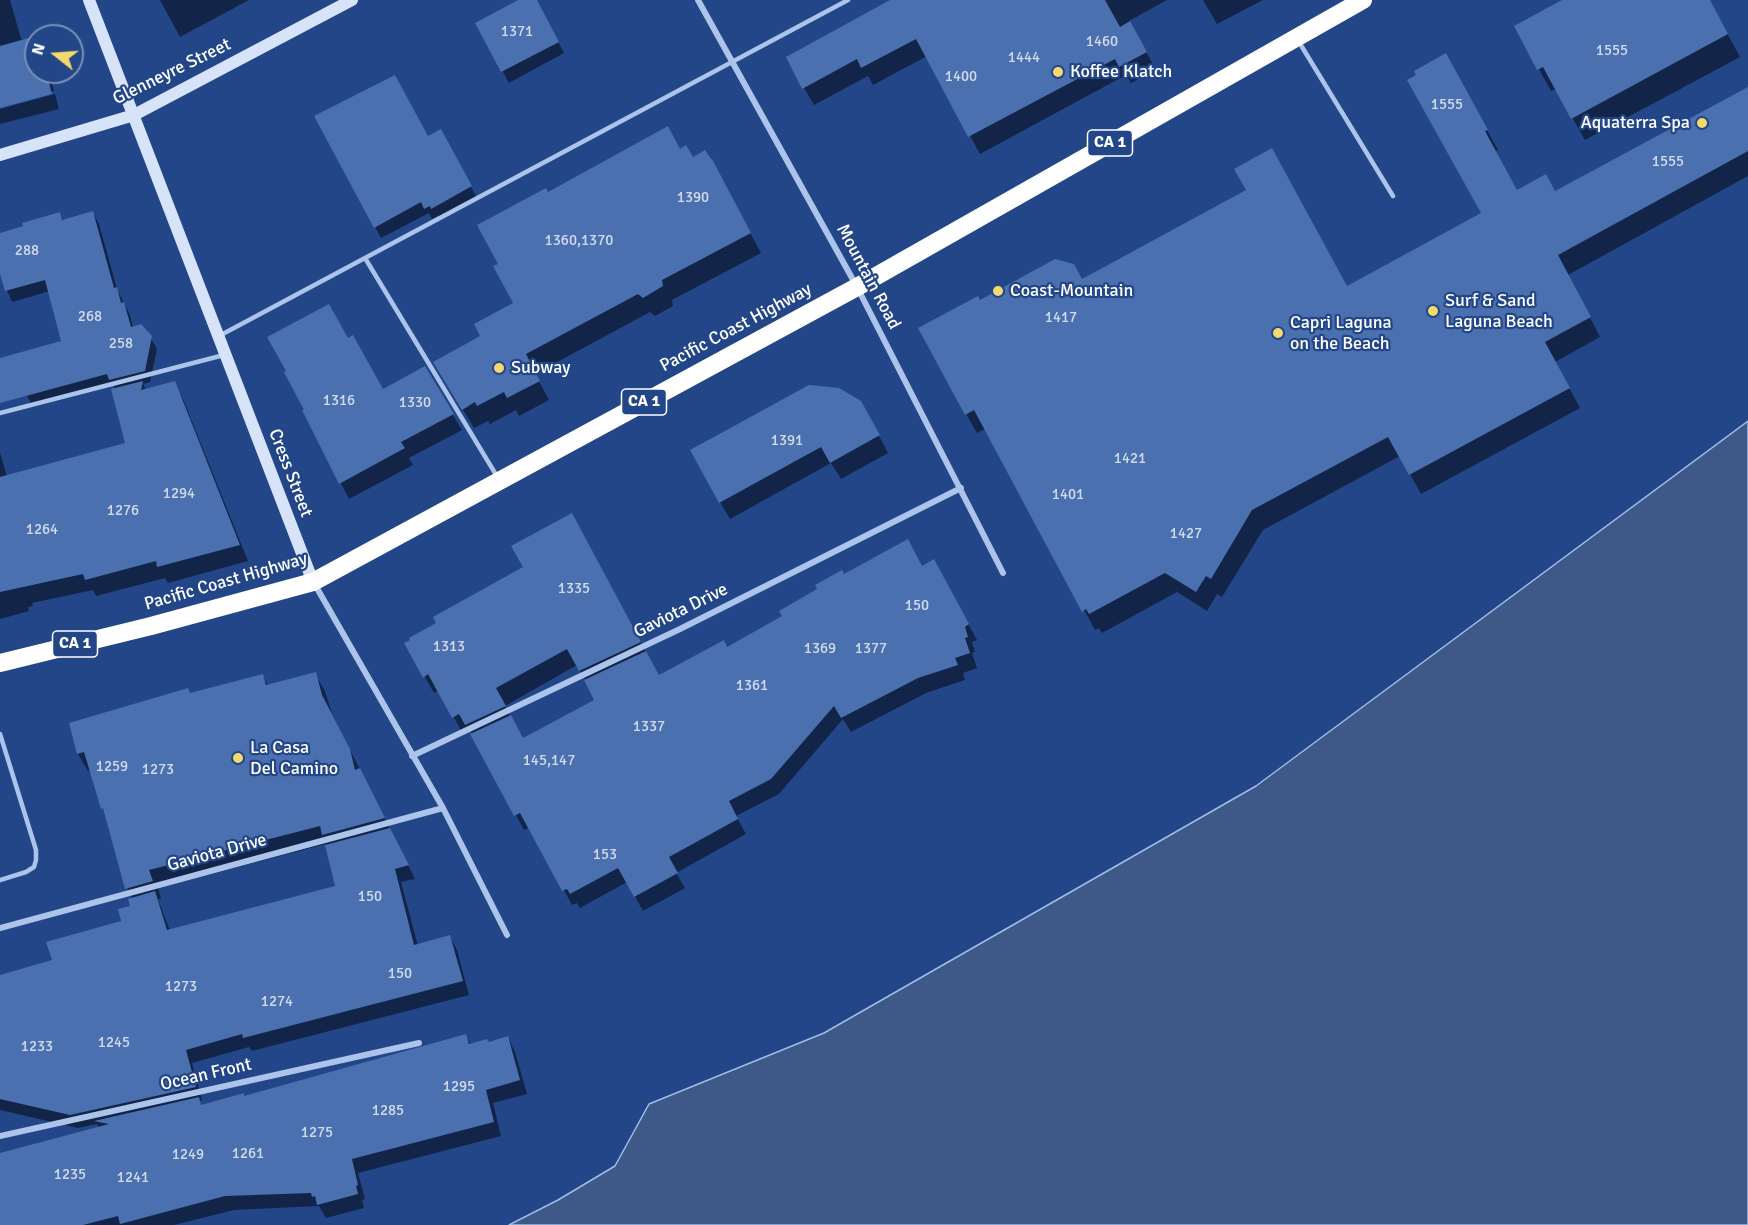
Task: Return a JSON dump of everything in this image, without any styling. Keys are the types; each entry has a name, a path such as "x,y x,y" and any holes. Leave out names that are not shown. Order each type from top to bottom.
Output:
{"highway":[{"name":"Pacific Coast Highway","path":"0,663 151,626 313,582 857,287 1363,0"}],"street":[{"name":"Cress Street","path":"89,0 313,582 442,808 507,935"},
{"name":"Glenneyre Street","path":"0,155 134,115 352,0"},
{"name":"Mountain Road","path":"698,0 857,287 1003,573"},
{"name":"Gaviota Drive","path":"412,756 680,628 961,488"},
{"name":"Gaviota Drive","path":"0,928 442,808"},
{"name":"Ocean Front","path":"0,1136 418,1043"}],"lane":[{"path":"219,336 848,0"},
{"path":"1296,38 1392,196"},
{"path":"365,258 500,480"},
{"path":"0,414 226,355"},
{"path":"0,734 36,850 34,867 26,872 0,880"}],"water":[{"path":"1748,421 1748,1225 509,1225 558,1200 615,1166 649,1104 824,1033 1256,786"}],"building":[{"path":"518,0 537,0 559,42 501,72 475,23"},
{"path":"890,0 1105,0 1120,27 1130,21 1147,52 1119,67 1115,59 968,137 916,39 861,68 857,59 802,89 786,57"},
{"path":"1562,0 1710,0 1728,34 1571,119 1543,67 1537,70 1514,26"},
{"path":"24,39 24,84 49,84 52,94 0,108 0,46"},
{"path":"1446,53 1488,130 1485,131 1517,190 1546,174 1555,191 1748,87 1748,151 1558,255 1591,317 1545,342 1570,388 1409,475 1388,437 1252,510 1211,579 1206,576 1196,592 1165,573 1089,614 1086,609 1082,612 974,410 965,415 918,328 978,296 980,300 1055,259 1074,264 1082,279 1246,190 1234,169 1272,148 1347,286 1481,213 1407,80 1416,75 1414,71"},
{"path":"395,75 428,136 441,129 472,186 431,209 430,206 424,209 421,202 374,228 314,116"},
{"path":"668,126 680,149 686,145 693,157 705,150 712,159 751,233 662,280 663,286 643,298 638,294 526,354 540,381 507,398 504,392 477,406 475,402 462,410 433,362 480,336 474,324 513,303 493,266 498,264 477,225 546,188 548,192"},
{"path":"93,211 114,288 117,287 121,303 124,302 131,327 141,324 152,336 145,371 109,380 107,374 0,403 0,358 61,341 45,280 5,291 0,274 0,233 23,226 22,223 60,212 62,220"},
{"path":"329,304 348,338 353,335 383,389 425,366 454,414 401,442 405,448 339,484 284,372 286,371 267,337"},
{"path":"143,381 141,390 175,381 240,545 157,567 156,561 85,580 83,574 0,592 0,477 125,443 111,389"},
{"path":"809,385 839,388 861,401 880,435 830,463 821,447 719,503 690,450"},
{"path":"572,513 641,642 579,671 567,649 496,688 506,706 465,725 459,714 452,718 428,674 423,678 404,643 436,623 433,617 523,567 511,546"},
{"path":"908,539 922,566 934,559 969,624 965,627 968,637 965,638 970,653 955,658 958,665 918,678 841,718 834,706 771,779 729,801 738,819 669,857 678,873 634,897 618,868 570,894 567,889 562,891 520,813 514,816 470,734 511,715 523,738 594,700 584,680 646,651 659,675 724,640 727,647 782,616 779,611 817,589 815,585 842,570 844,574"},
{"path":"316,672 322,695 350,749 355,770 360,768 385,818 322,835 320,826 149,870 153,881 125,889 103,808 101,809 84,752 77,754 69,723 188,688 190,693 263,674 266,685"},
{"path":"390,828 409,865 395,869 414,945 450,935 463,981 243,1038 242,1034 186,1050 196,1087 70,1115 0,1099 0,975 52,960 46,942 121,921 118,909 130,906 128,899 155,891 167,930 335,886 325,845"},
{"path":"466,1034 469,1044 487,1039 489,1042 508,1036 520,1080 486,1090 494,1122 352,1159 358,1194 317,1205 315,1196 312,1197 311,1193 225,1196 120,1224 118,1216 83,1225 0,1225 0,1153 109,1124 94,1121 199,1097 201,1105 244,1093 244,1096"}],"place":[{"name":"Koffee Klatch","path":"1058,72"},
{"name":"Aquaterra Spa","path":"1702,123"},
{"name":"Coast-Mountain","path":"998,291"},
{"name":"Surf & Sand Laguna Beach","path":"1433,311"},
{"name":"Capri Laguna on the Beach","path":"1278,333"},
{"name":"Subway","path":"499,368"},
{"name":"La Casa Del Camino","path":"238,758"}]}
